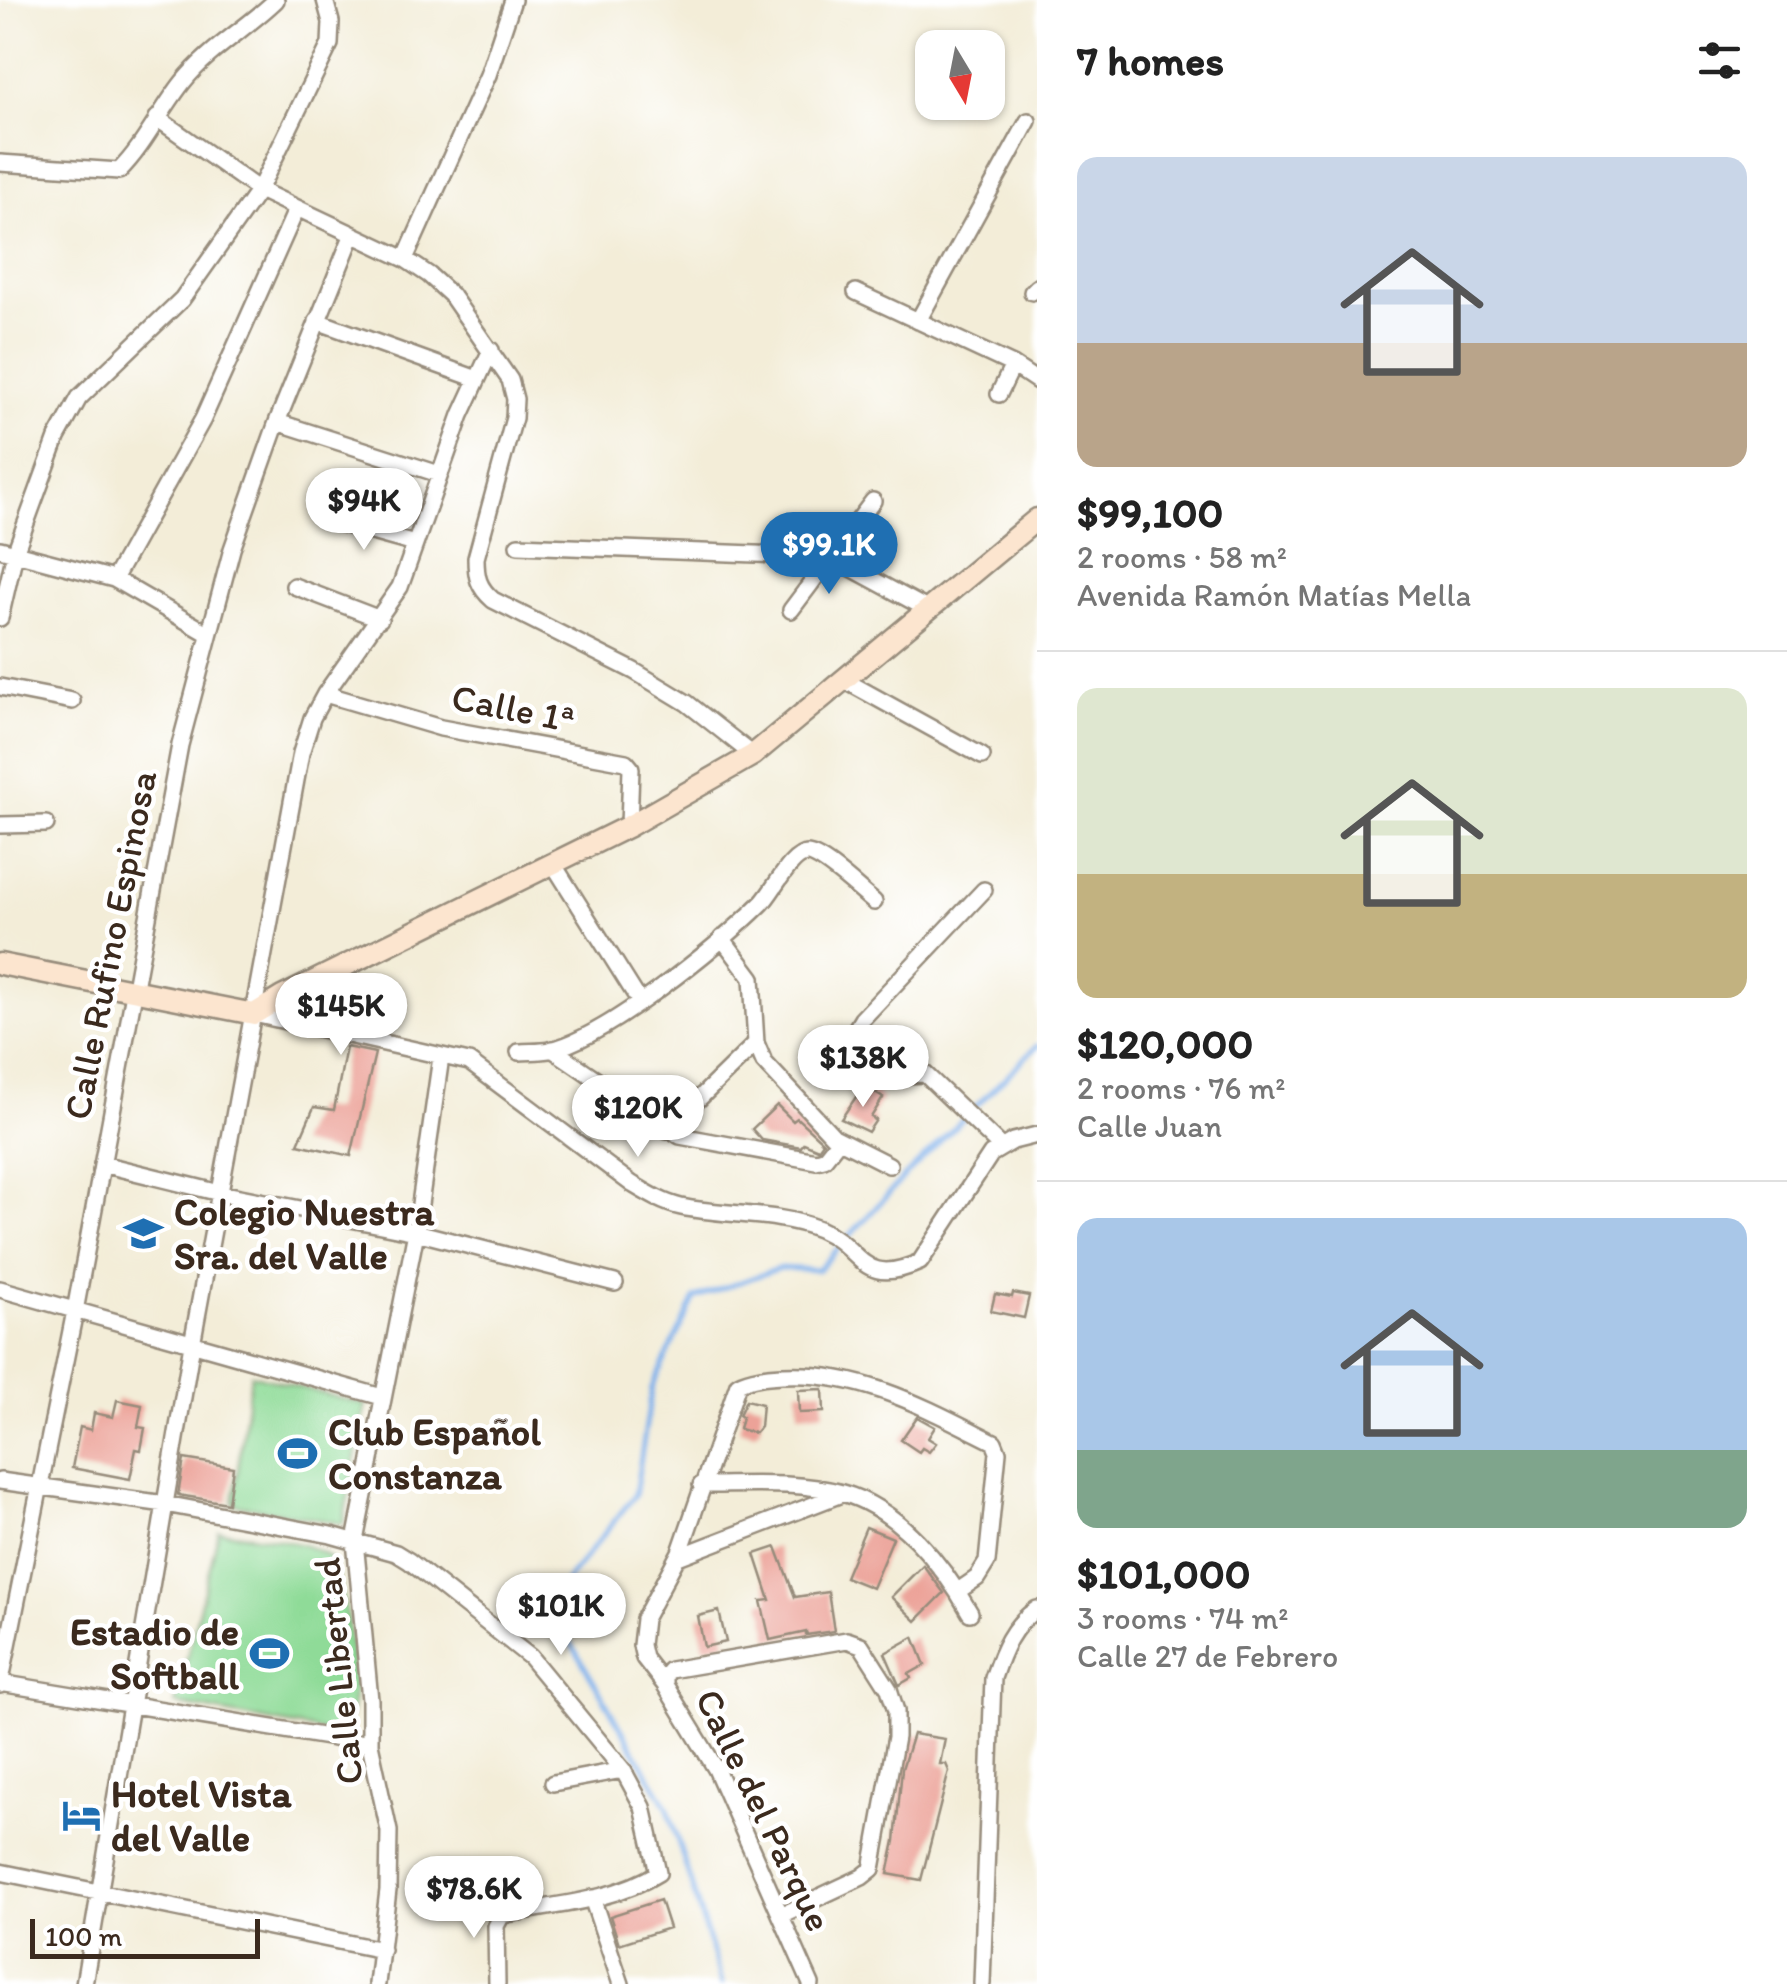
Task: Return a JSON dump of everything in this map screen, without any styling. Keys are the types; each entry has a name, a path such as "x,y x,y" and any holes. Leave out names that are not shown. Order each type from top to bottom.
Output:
{"street":[{"path":"0,163 119,171 135,156 184,80 224,40 276,0"},
{"path":"0,618 8,551 57,438 79,398 182,299 259,190 330,44 331,22 325,0"},
{"path":"405,260 488,75 514,0"},
{"path":"157,118 259,190 405,260 430,275 450,295 492,350 510,380 515,398 514,418 476,558 476,579 483,591 493,600 661,687 752,755"},
{"path":"918,320 1028,122"},
{"path":"114,579 203,419 297,208"},
{"name":"Calle Rufino Espinosa","path":"0,1683 75,1311 180,744 232,549 352,236"},
{"path":"856,292 1013,365 1037,381"},
{"path":"317,320 477,379"},
{"path":"84,1984 192,1344 301,753 325,694 400,587 439,474 492,350"},
{"path":"1000,394 1013,365"},
{"path":"278,422 439,474"},
{"path":"791,610 873,501"},
{"path":"325,519 415,544"},
{"path":"254,1014 629,826 752,755 1037,520"},
{"path":"518,545 831,557 926,609"},
{"path":"8,551 114,579 209,634"},
{"path":"294,586 380,619"},
{"path":"844,680 982,756"},
{"path":"0,687 72,701"},
{"name":"Calle 1ª","path":"325,694 441,728 626,762 630,768 629,826"},
{"path":"0,825 46,824"},
{"path":"519,1052 552,1050 604,1026 640,1002 765,900 796,858 807,854 819,858 874,902"},
{"path":"552,862 640,1002"},
{"path":"984,890 862,1019 853,1034 855,1050 870,1070 886,1076 925,1074 1001,1147"},
{"path":"722,938 752,978 756,1043 764,1062 839,1140 888,1165"},
{"path":"0,964 254,1014 469,1062 654,1197 678,1206 762,1217 820,1230 866,1267 885,1272 920,1262 991,1154 1037,1135"},
{"path":"668,1130 756,1043"},
{"path":"552,1050 668,1130 693,1140 816,1161 824,1159 839,1140"},
{"name":"Calle Libertad","path":"377,1984 389,1832 370,1744 355,1541 416,1232 440,1057"},
{"path":"102,1164 220,1193 416,1232 615,1283"},
{"path":"0,1289 382,1398"},
{"name":"Calle del Parque","path":"811,1984 716,1769 644,1658 641,1630 678,1557 734,1389 743,1381 769,1376 806,1374 842,1378 899,1396 994,1442 998,1452 986,1562 977,1578 958,1591"},
{"path":"0,1480 165,1504 355,1541 409,1561 530,1658 623,1770 643,1808 658,1873 644,1882 592,1898 502,1915 496,1926 497,1984"},
{"path":"701,1485 843,1493 879,1510 912,1536 958,1591 970,1614"},
{"path":"678,1557 843,1493"},
{"path":"982,1984 993,1678 1004,1646 1037,1609"},
{"path":"665,1685 670,1670 847,1640 861,1645 889,1689 896,1711 896,1737 872,1869 862,1878 781,1915"},
{"path":"0,1683 370,1744"},
{"path":"552,1783 623,1770"},
{"path":"0,1872 382,1950"},
{"path":"592,1898 621,1984"}],"green space":[{"name":"Club Español Constanza","path":"251,1374 366,1405 343,1524 233,1504"},
{"name":"Estadio de Softball","path":"219,1531 295,1543 331,1560 344,1602 354,1679 350,1718 343,1735 175,1704"}],"building":[{"path":"346,1047 375,1053 351,1156 298,1144 314,1107 334,1110"},
{"path":"868,1088 883,1098 871,1117 876,1120 868,1132 841,1119 860,1091 864,1094"},
{"path":"777,1105 823,1142 818,1149 804,1143 801,1147 762,1140 752,1129"},
{"path":"1013,1293 1029,1296 1024,1318 991,1311 995,1294 1012,1297"},
{"path":"823,1389 824,1412 799,1413 798,1390"},
{"path":"117,1400 142,1405 138,1427 145,1428 130,1479 72,1468 80,1427 91,1430 94,1413 113,1417"},
{"path":"746,1400 762,1404 760,1427 755,1433 739,1429 739,1415"},
{"path":"917,1417 935,1427 928,1438 936,1443 929,1452 922,1448 919,1452 901,1440"},
{"path":"184,1459 233,1467 228,1503 178,1495"},
{"path":"866,1527 893,1538 872,1588 845,1577"},
{"path":"776,1547 795,1597 828,1592 834,1631 770,1640 761,1601 770,1600 755,1554"},
{"path":"923,1565 944,1593 916,1621 891,1597"},
{"path":"719,1611 726,1642 704,1647 698,1616"},
{"path":"914,1637 925,1665 899,1685 885,1653"},
{"path":"913,1734 945,1739 940,1764 946,1764 949,1771 921,1880 888,1874 902,1769"},
{"path":"660,1900 669,1928 619,1944 610,1916"}],"waterway":[{"path":"722,1984 667,1806 548,1604 635,1495 652,1387 695,1298 780,1268 818,1270 905,1176 1037,1046"}],"place":[{"name":"Colegio Nuestra Sra. del Valle","path":"144,1234"},
{"name":"Club Español Constanza","path":"298,1454"},
{"name":"Estadio de Softball","path":"269,1654"},
{"name":"Hotel Vista del Valle","path":"81,1816"}]}
